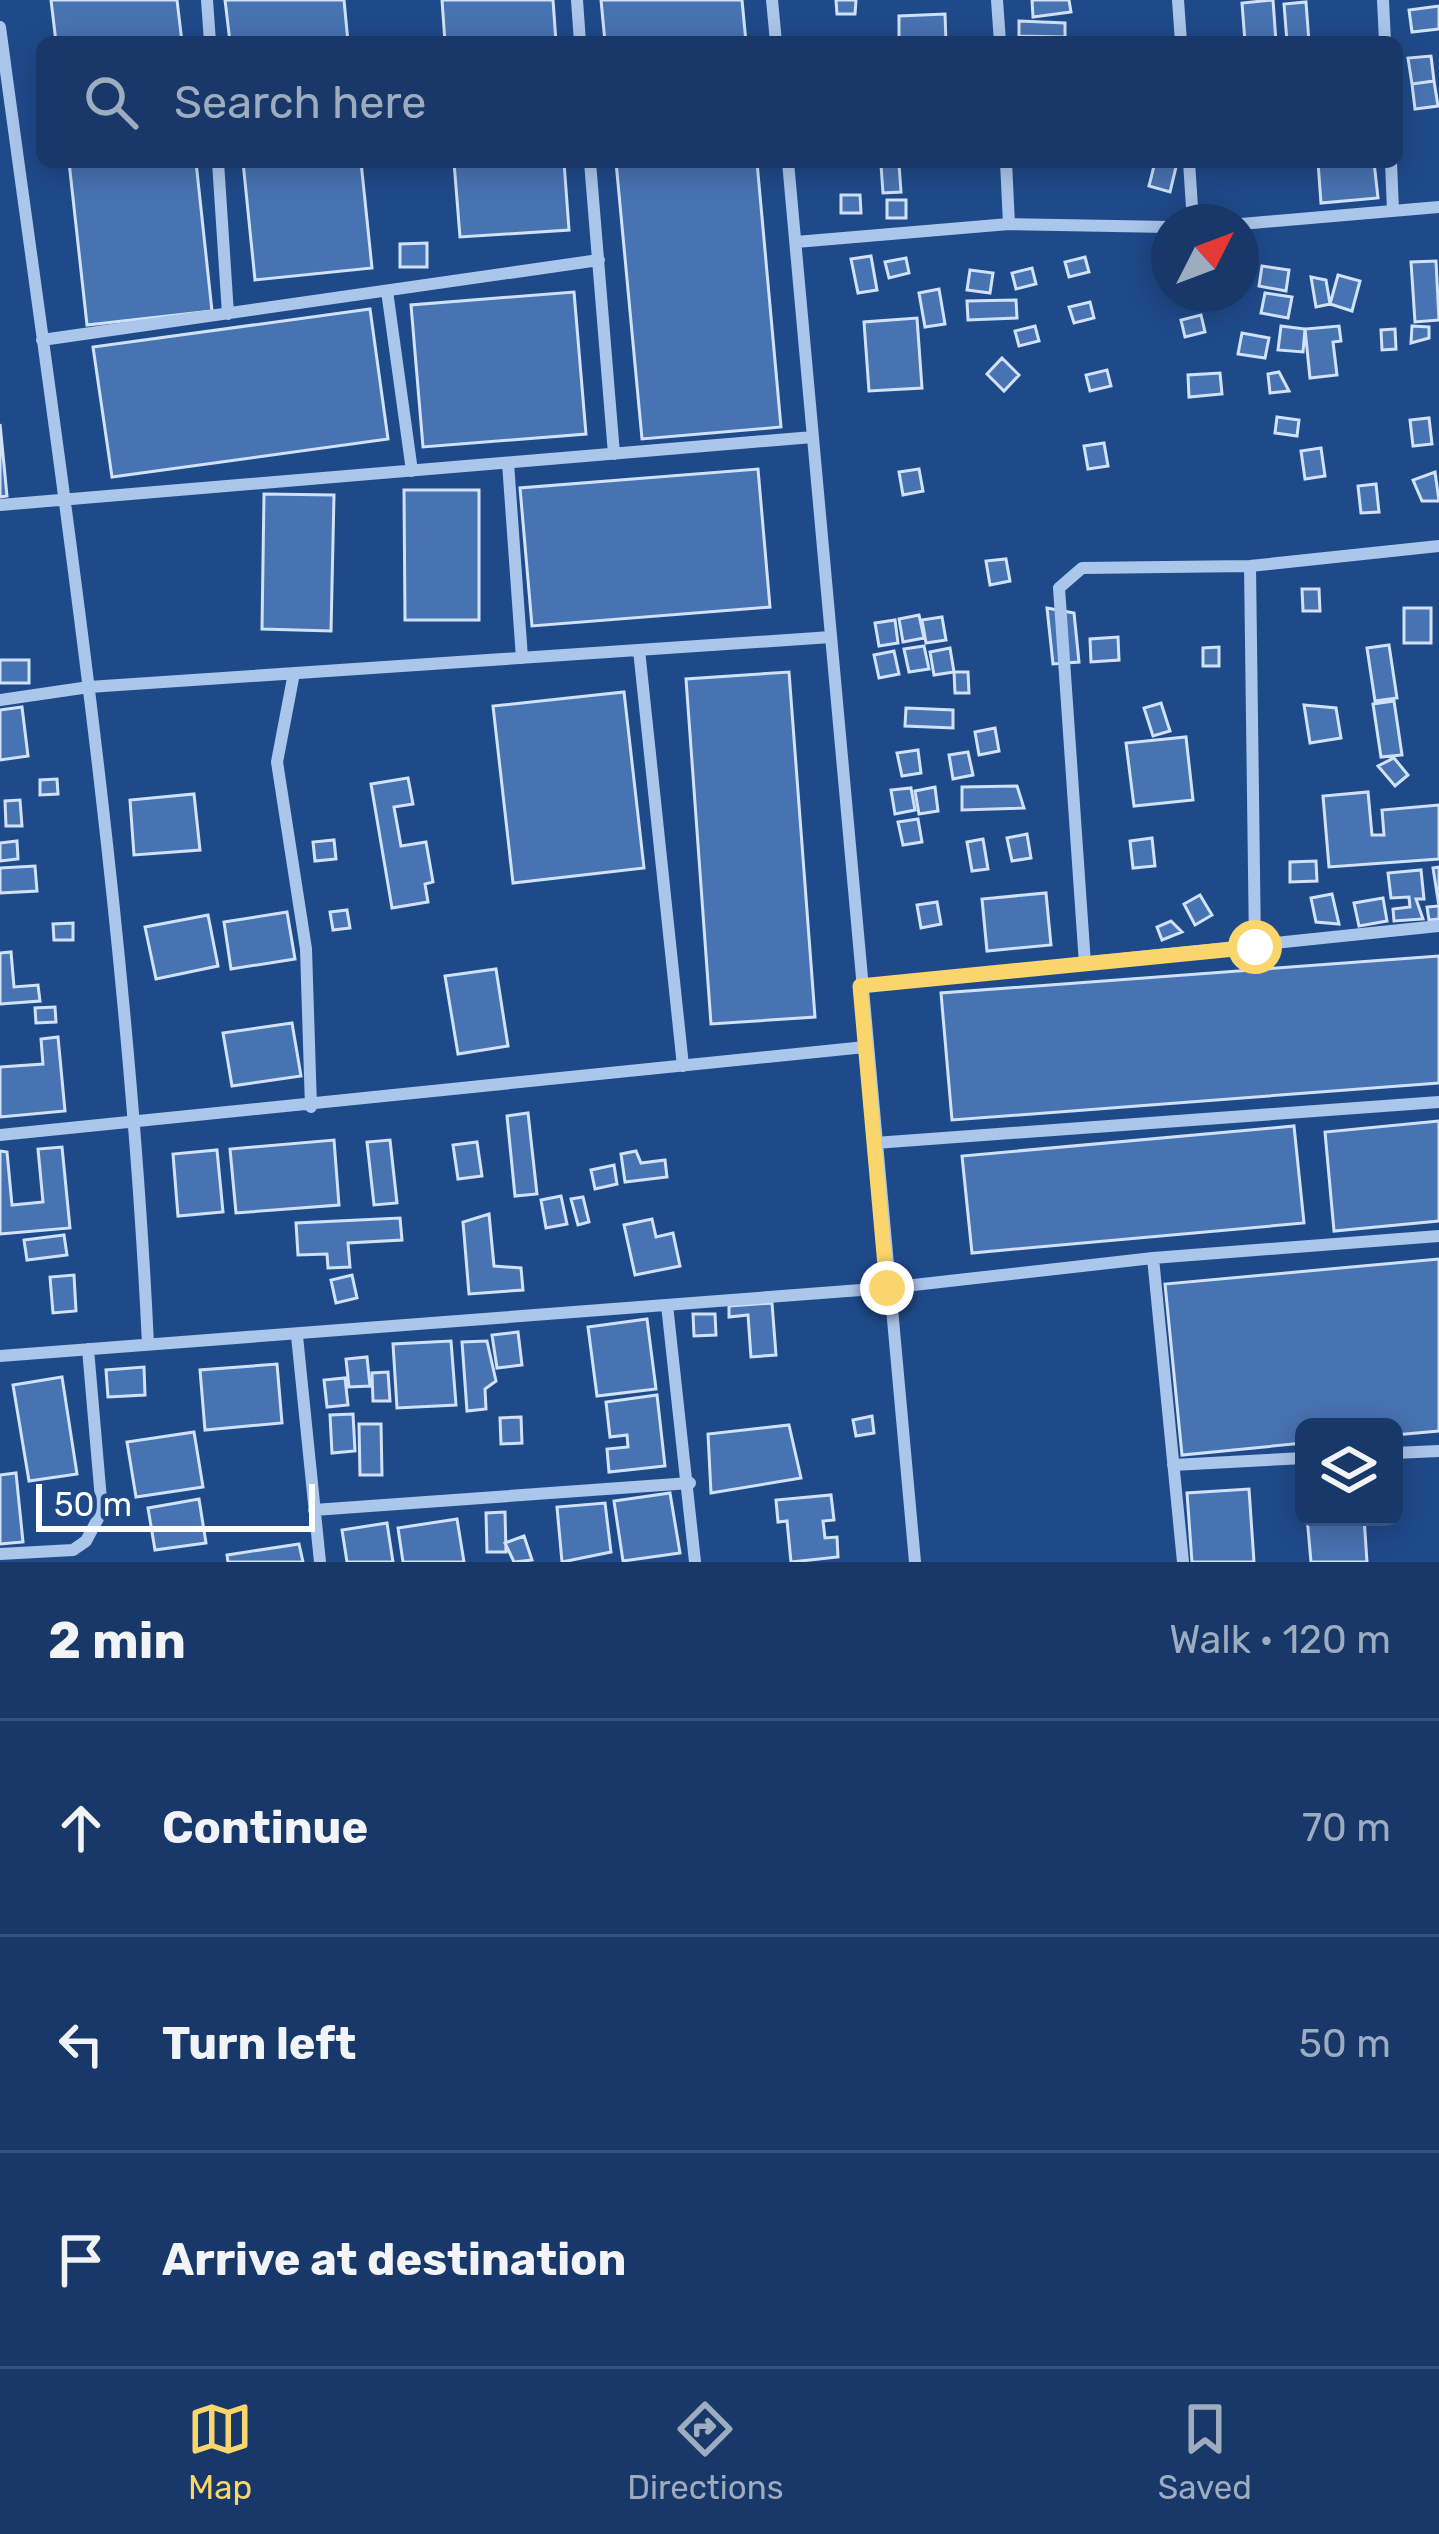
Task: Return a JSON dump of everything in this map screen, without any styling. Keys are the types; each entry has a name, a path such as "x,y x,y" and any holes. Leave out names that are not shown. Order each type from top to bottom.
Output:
{"street":[{"path":"207,0 209,36"},
{"path":"577,0 580,36"},
{"path":"772,0 775,36"},
{"path":"998,0 1000,36"},
{"path":"1178,0 1181,36"},
{"path":"1383,0 1385,36"},
{"path":"0,27 88,687 138,1124 148,1343"},
{"path":"218,168 228,314"},
{"path":"590,168 614,454"},
{"path":"789,168 915,1562"},
{"path":"1006,168 1009,224"},
{"path":"1189,168 1192,204"},
{"path":"1391,168 1393,211"},
{"path":"1259,222 1439,207"},
{"path":"796,242 1009,224 1151,227"},
{"path":"42,340 598,260"},
{"path":"387,291 412,471"},
{"path":"0,505 813,437"},
{"path":"508,463 522,658"},
{"path":"1084,964 1059,588 1082,568 1250,566 1439,546"},
{"path":"1250,566 1255,947"},
{"path":"0,700 88,687 830,637"},
{"path":"639,650 683,1066"},
{"path":"294,673 277,762 306,949 311,1107"},
{"path":"860,986 1439,926"},
{"path":"0,1135 311,1107 865,1047"},
{"path":"874,1143 1439,1102"},
{"path":"0,1355 887,1288 1153,1258 1439,1236"},
{"path":"1153,1258 1183,1562"},
{"path":"667,1305 695,1562"},
{"path":"297,1336 320,1562"},
{"path":"4,1556 73,1550 96,1527 102,1511 88,1349"},
{"path":"1403,1453 1439,1451"},
{"path":"1173,1465 1295,1458"},
{"path":"314,1510 690,1483"}],"building":[{"path":"51,0 177,0 181,36 55,36"},
{"path":"225,0 344,0 347,36 229,36"},
{"path":"442,0 553,0 556,36 445,36"},
{"path":"601,0 742,0 745,36 604,36"},
{"path":"836,0 856,0 855,14 837,14"},
{"path":"1032,0 1069,0 1071,12 1033,17"},
{"path":"1273,0 1276,36 1245,36 1242,3"},
{"path":"1306,2 1309,36 1287,36 1284,4"},
{"path":"1439,6 1439,29 1412,32 1409,10"},
{"path":"945,14 946,36 899,36 899,16"},
{"path":"1019,21 1065,23 1065,36 1019,36"},
{"path":"1431,56 1434,81 1412,84 1408,58"},
{"path":"1434,81 1438,106 1415,109 1412,84"},
{"path":"70,168 197,168 212,311 87,325"},
{"path":"244,168 362,168 372,268 255,280"},
{"path":"454,168 564,168 569,230 460,237"},
{"path":"617,168 758,168 781,427 642,439"},
{"path":"881,168 899,168 901,192 883,193"},
{"path":"1154,168 1176,168 1170,192 1149,186"},
{"path":"1318,168 1375,168 1378,198 1321,203"},
{"path":"841,195 860,195 861,213 841,213"},
{"path":"887,200 906,200 906,218 887,218"},
{"path":"427,243 427,267 400,267 400,244"},
{"path":"871,256 877,290 858,293 851,259"},
{"path":"1085,257 1089,272 1069,277 1065,262"},
{"path":"906,258 909,273 889,278 885,262"},
{"path":"1436,261 1439,320 1415,322 1411,262"},
{"path":"1262,266 1289,270 1286,291 1259,286"},
{"path":"1032,268 1036,284 1016,289 1012,273"},
{"path":"970,270 993,273 990,293 967,290"},
{"path":"1338,275 1360,281 1352,311 1330,304"},
{"path":"1311,277 1326,280 1330,304 1316,307"},
{"path":"939,289 945,324 925,327 919,293"},
{"path":"574,292 586,434 423,447 411,305"},
{"path":"1265,293 1292,297 1288,318 1261,313"},
{"path":"1016,300 1017,318 968,320 967,301"},
{"path":"1090,302 1094,318 1074,323 1069,307"},
{"path":"370,309 388,439 112,477 93,347"},
{"path":"1201,315 1205,332 1185,337 1181,320"},
{"path":"917,318 922,388 869,391 864,322"},
{"path":"1035,326 1039,341 1019,346 1015,331"},
{"path":"1281,326 1305,329 1303,352 1278,350"},
{"path":"1339,326 1341,341 1333,342 1337,375 1310,378 1305,329"},
{"path":"1412,326 1429,327 1429,338 1411,343"},
{"path":"1395,329 1396,349 1382,350 1381,330"},
{"path":"1242,333 1269,338 1265,358 1238,354"},
{"path":"1002,358 1019,375 1004,391 987,374"},
{"path":"1107,370 1111,386 1090,391 1086,375"},
{"path":"1279,372 1289,391 1270,393 1268,374"},
{"path":"1220,373 1222,394 1189,397 1188,375"},
{"path":"1277,417 1299,420 1297,436 1275,433"},
{"path":"1429,418 1432,444 1413,446 1410,420"},
{"path":"0,424 7,496 0,497"},
{"path":"1104,443 1108,466 1088,469 1084,446"},
{"path":"1321,448 1325,476 1305,479 1301,451"},
{"path":"758,469 770,607 532,626 520,488"},
{"path":"919,469 923,491 903,495 899,472"},
{"path":"1435,472 1439,501 1422,501 1413,480"},
{"path":"1376,484 1379,512 1361,513 1358,486"},
{"path":"404,490 479,490 479,620 405,620"},
{"path":"264,494 334,495 331,631 262,629"},
{"path":"1006,559 1010,581 990,585 986,561"},
{"path":"1302,589 1319,589 1320,611 1303,611"},
{"path":"1047,608 1074,613 1079,662 1053,664"},
{"path":"1404,608 1431,608 1431,643 1404,643"},
{"path":"919,615 924,638 903,642 899,619"},
{"path":"942,617 946,640 926,643 922,620"},
{"path":"895,620 898,643 879,646 875,623"},
{"path":"1118,637 1119,660 1091,662 1090,639"},
{"path":"1389,645 1397,698 1375,701 1367,648"},
{"path":"924,646 929,669 909,672 904,649"},
{"path":"1219,647 1219,666 1203,666 1203,648"},
{"path":"950,648 954,672 934,675 930,652"},
{"path":"894,651 899,674 879,678 874,655"},
{"path":"0,660 29,660 29,683 0,683"},
{"path":"789,672 815,1017 711,1024 686,679"},
{"path":"954,672 968,672 969,693 955,693"},
{"path":"624,692 644,868 513,883 493,706"},
{"path":"1394,701 1402,755 1381,757 1373,704"},
{"path":"1161,703 1170,731 1153,736 1144,708"},
{"path":"1304,705 1336,708 1341,738 1310,743"},
{"path":"22,707 28,756 0,760 0,710"},
{"path":"906,708 953,710 953,728 905,726"},
{"path":"995,728 999,751 979,755 975,732"},
{"path":"1186,737 1193,800 1134,806 1126,743"},
{"path":"918,750 921,773 902,776 897,753"},
{"path":"968,752 973,775 953,779 949,755"},
{"path":"1394,758 1408,775 1395,786 1378,766"},
{"path":"408,778 413,804 394,807 401,846 426,842 433,882 425,884 428,902 392,908 371,784"},
{"path":"57,779 58,794 40,795 40,780"},
{"path":"1017,786 1024,808 962,810 962,787"},
{"path":"935,787 938,811 919,814 915,791"},
{"path":"911,788 915,810 895,814 891,790"},
{"path":"1368,792 1372,835 1384,835 1382,810 1439,805 1439,859 1329,867 1323,796"},
{"path":"194,794 200,850 134,855 130,800"},
{"path":"20,800 22,826 6,826 5,801"},
{"path":"918,819 922,842 903,845 898,822"},
{"path":"1027,834 1031,858 1012,861 1007,838"},
{"path":"1152,838 1155,866 1133,868 1130,841"},
{"path":"983,839 988,869 972,871 967,842"},
{"path":"334,840 336,859 315,861 313,842"},
{"path":"17,841 18,859 0,861 0,843"},
{"path":"1316,861 1317,881 1290,882 1290,862"},
{"path":"35,866 37,891 0,893 0,868"},
{"path":"1439,867 1439,906 1433,868"},
{"path":"1421,870 1424,899 1416,899 1423,919 1394,921 1393,909 1410,907 1409,897 1391,898 1388,873"},
{"path":"1046,893 1051,945 987,951 982,899"},
{"path":"1332,894 1339,924 1316,922 1311,898"},
{"path":"1200,895 1212,915 1195,925 1184,904"},
{"path":"1383,898 1387,921 1359,926 1354,903"},
{"path":"937,902 941,924 921,928 917,905"},
{"path":"1439,906 1439,919 1429,920 1427,907"},
{"path":"347,910 350,928 333,930 330,912"},
{"path":"287,912 295,959 231,969 224,922"},
{"path":"208,915 218,966 156,979 145,927"},
{"path":"1171,921 1182,932 1162,940 1157,927"},
{"path":"73,923 73,940 54,940 53,924"},
{"path":"11,952 14,987 38,985 40,1001 0,1004 0,953"},
{"path":"1439,956 1439,1083 952,1120 941,993"},
{"path":"496,969 508,1046 458,1054 445,976"},
{"path":"55,1007 56,1022 36,1023 35,1008"},
{"path":"292,1023 301,1076 232,1086 223,1033"},
{"path":"58,1037 65,1111 0,1117 0,1067 43,1064 41,1039"},
{"path":"528,1113 537,1194 515,1196 507,1116"},
{"path":"1439,1121 1439,1221 1334,1231 1325,1132"},
{"path":"1294,1126 1304,1223 972,1253 962,1156"},
{"path":"334,1140 339,1205 236,1213 230,1149"},
{"path":"390,1140 397,1203 374,1205 367,1142"},
{"path":"477,1142 482,1176 458,1179 453,1145"},
{"path":"62,1147 70,1228 0,1234 0,1151 7,1152 12,1205 43,1202 38,1149"},
{"path":"217,1150 223,1212 178,1216 173,1154"},
{"path":"636,1151 641,1163 665,1160 667,1177 625,1182 621,1154"},
{"path":"614,1165 617,1184 595,1189 591,1170"},
{"path":"561,1196 567,1224 546,1228 541,1200"},
{"path":"583,1197 589,1222 578,1225 571,1199"},
{"path":"489,1214 494,1266 521,1268 523,1290 469,1294 463,1222"},
{"path":"400,1218 402,1240 348,1243 350,1267 328,1268 327,1254 298,1255 296,1223"},
{"path":"652,1219 656,1237 673,1233 680,1266 635,1275 624,1225"},
{"path":"64,1235 67,1255 27,1260 24,1240"},
{"path":"1439,1259 1439,1431 1403,1434 1403,1418 1295,1418 1295,1444 1182,1455 1165,1284"},
{"path":"74,1275 76,1311 53,1313 50,1277"},
{"path":"352,1275 357,1298 336,1303 331,1280"},
{"path":"772,1303 776,1355 751,1357 748,1315 729,1317 729,1306"},
{"path":"693,1314 715,1314 716,1335 694,1336"},
{"path":"647,1319 656,1389 597,1396 588,1327"},
{"path":"518,1332 522,1365 497,1368 492,1335"},
{"path":"451,1341 456,1405 397,1408 393,1344"},
{"path":"487,1341 496,1381 485,1389 486,1409 467,1411 462,1342"},
{"path":"367,1357 370,1386 349,1387 346,1359"},
{"path":"277,1364 282,1423 205,1430 200,1370"},
{"path":"144,1367 145,1395 108,1397 106,1370"},
{"path":"388,1372 390,1401 373,1401 372,1373"},
{"path":"62,1377 77,1474 29,1481 13,1385"},
{"path":"345,1378 348,1405 327,1407 324,1380"},
{"path":"657,1395 665,1466 609,1472 607,1449 628,1447 627,1435 610,1437 606,1402"},
{"path":"353,1414 355,1451 332,1453 330,1415"},
{"path":"872,1416 874,1433 856,1436 853,1420"},
{"path":"521,1417 522,1443 501,1444 500,1418"},
{"path":"359,1424 381,1424 382,1475 360,1475"},
{"path":"789,1425 801,1478 711,1493 708,1434"},
{"path":"194,1432 203,1487 136,1497 127,1442"},
{"path":"16,1473 23,1542 0,1544 0,1475"},
{"path":"1249,1489 1254,1562 1192,1562 1187,1493"},
{"path":"670,1493 680,1553 623,1561 614,1501"},
{"path":"831,1495 834,1520 823,1521 825,1538 837,1537 838,1557 791,1562 787,1521 778,1522 776,1500"},
{"path":"199,1499 206,1543 155,1550 148,1508"},
{"path":"605,1503 611,1552 562,1562 557,1507"},
{"path":"505,1512 506,1552 487,1552 486,1513"},
{"path":"457,1519 464,1562 403,1562 398,1528"},
{"path":"387,1523 393,1562 347,1562 342,1530"},
{"path":"1308,1526 1365,1526 1367,1562 1311,1562"},
{"path":"524,1536 532,1560 514,1562 505,1543"},
{"path":"299,1544 303,1562 228,1562 227,1555"}],"route":[{"path":"887,1288 860,986 1255,947"}]}
